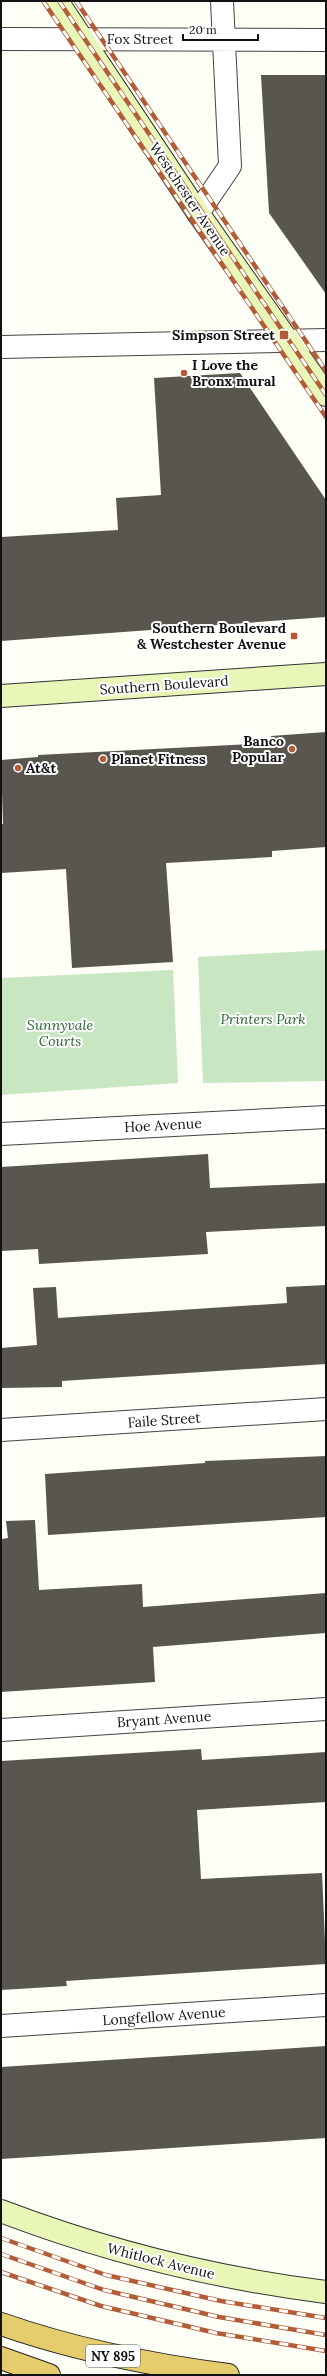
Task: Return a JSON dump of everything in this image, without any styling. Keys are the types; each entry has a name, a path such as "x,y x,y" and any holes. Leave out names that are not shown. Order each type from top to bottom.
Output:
{"highway":[{"name":"NY 895","path":"1,2324 55,2342 111,2356 228,2375"},
{"path":"1,2358 49,2375"}],"main road":[{"name":"Westchester Avenue","path":"57,1 198,213 289,340 326,395"},
{"name":"Southern Boulevard","path":"1,696 326,674"},
{"name":"Whitlock Avenue","path":"1,2211 80,2240 152,2260 234,2278 326,2292"}],"street":[{"path":"198,213 230,166 222,1"},
{"name":"Fox Street","path":"1,39 82,38 326,40"},
{"path":"1,347 326,340"},
{"name":"Hoe Avenue","path":"1,1134 326,1117"},
{"name":"Faile Street","path":"1,1430 326,1409"},
{"name":"Bryant Avenue","path":"1,1730 326,1709"},
{"name":"Longfellow Avenue","path":"1,2026 326,2006"}],"green space":[{"name":"Printers Park","path":"326,950 326,1081 203,1083 198,957"},
{"name":"Sunnyvale Courts","path":"173,970 178,1083 1,1095 1,978"}],"building":[{"path":"261,75 326,75 326,294 269,213"},
{"path":"240,373 326,500 326,617 1,641 1,537 118,530 116,498 161,495 154,378"},
{"path":"326,732 326,847 272,851 272,857 166,863 173,962 72,968 66,869 1,873 1,824 3,824 1,760 38,757 38,755 272,743 271,736"},
{"path":"208,1154 210,1188 326,1183 326,1226 206,1232 208,1254 39,1264 38,1249 1,1251 1,1167"},
{"path":"326,1285 326,1364 62,1381 62,1387 1,1388 1,1348 37,1345 33,1288 56,1287 58,1318 287,1303 286,1287"},
{"path":"326,1456 326,1517 48,1535 45,1474 205,1463 205,1461"},
{"path":"35,1520 39,1590 142,1584 143,1607 326,1593 326,1633 153,1647 155,1682 1,1692 1,1539 8,1538 6,1521"},
{"path":"201,1749 202,1760 326,1752 326,1802 197,1810 201,1879 322,1873 326,1964 66,1981 67,1986 1,1990 1,1761"},
{"path":"326,2046 326,2138 1,2159 1,2067"}],"railway":[{"path":"43,1 326,417"},
{"path":"59,1 326,395"},
{"path":"76,1 326,371"},
{"path":"1,2238 106,2275 221,2301 326,2318"},
{"path":"1,2254 104,2290 219,2317 326,2335"},
{"path":"1,2272 101,2306 216,2333 326,2351"}],"place":[{"name":"Simpson Street","path":"284,335"},
{"name":"I Love the Bronx mural","path":"184,373"},
{"name":"Southern Boulevard & Westchester Avenue","path":"294,636"},
{"name":"Banco Popular","path":"292,749"},
{"name":"Planet Fitness","path":"103,759"},
{"name":"At&t","path":"18,768"}]}
